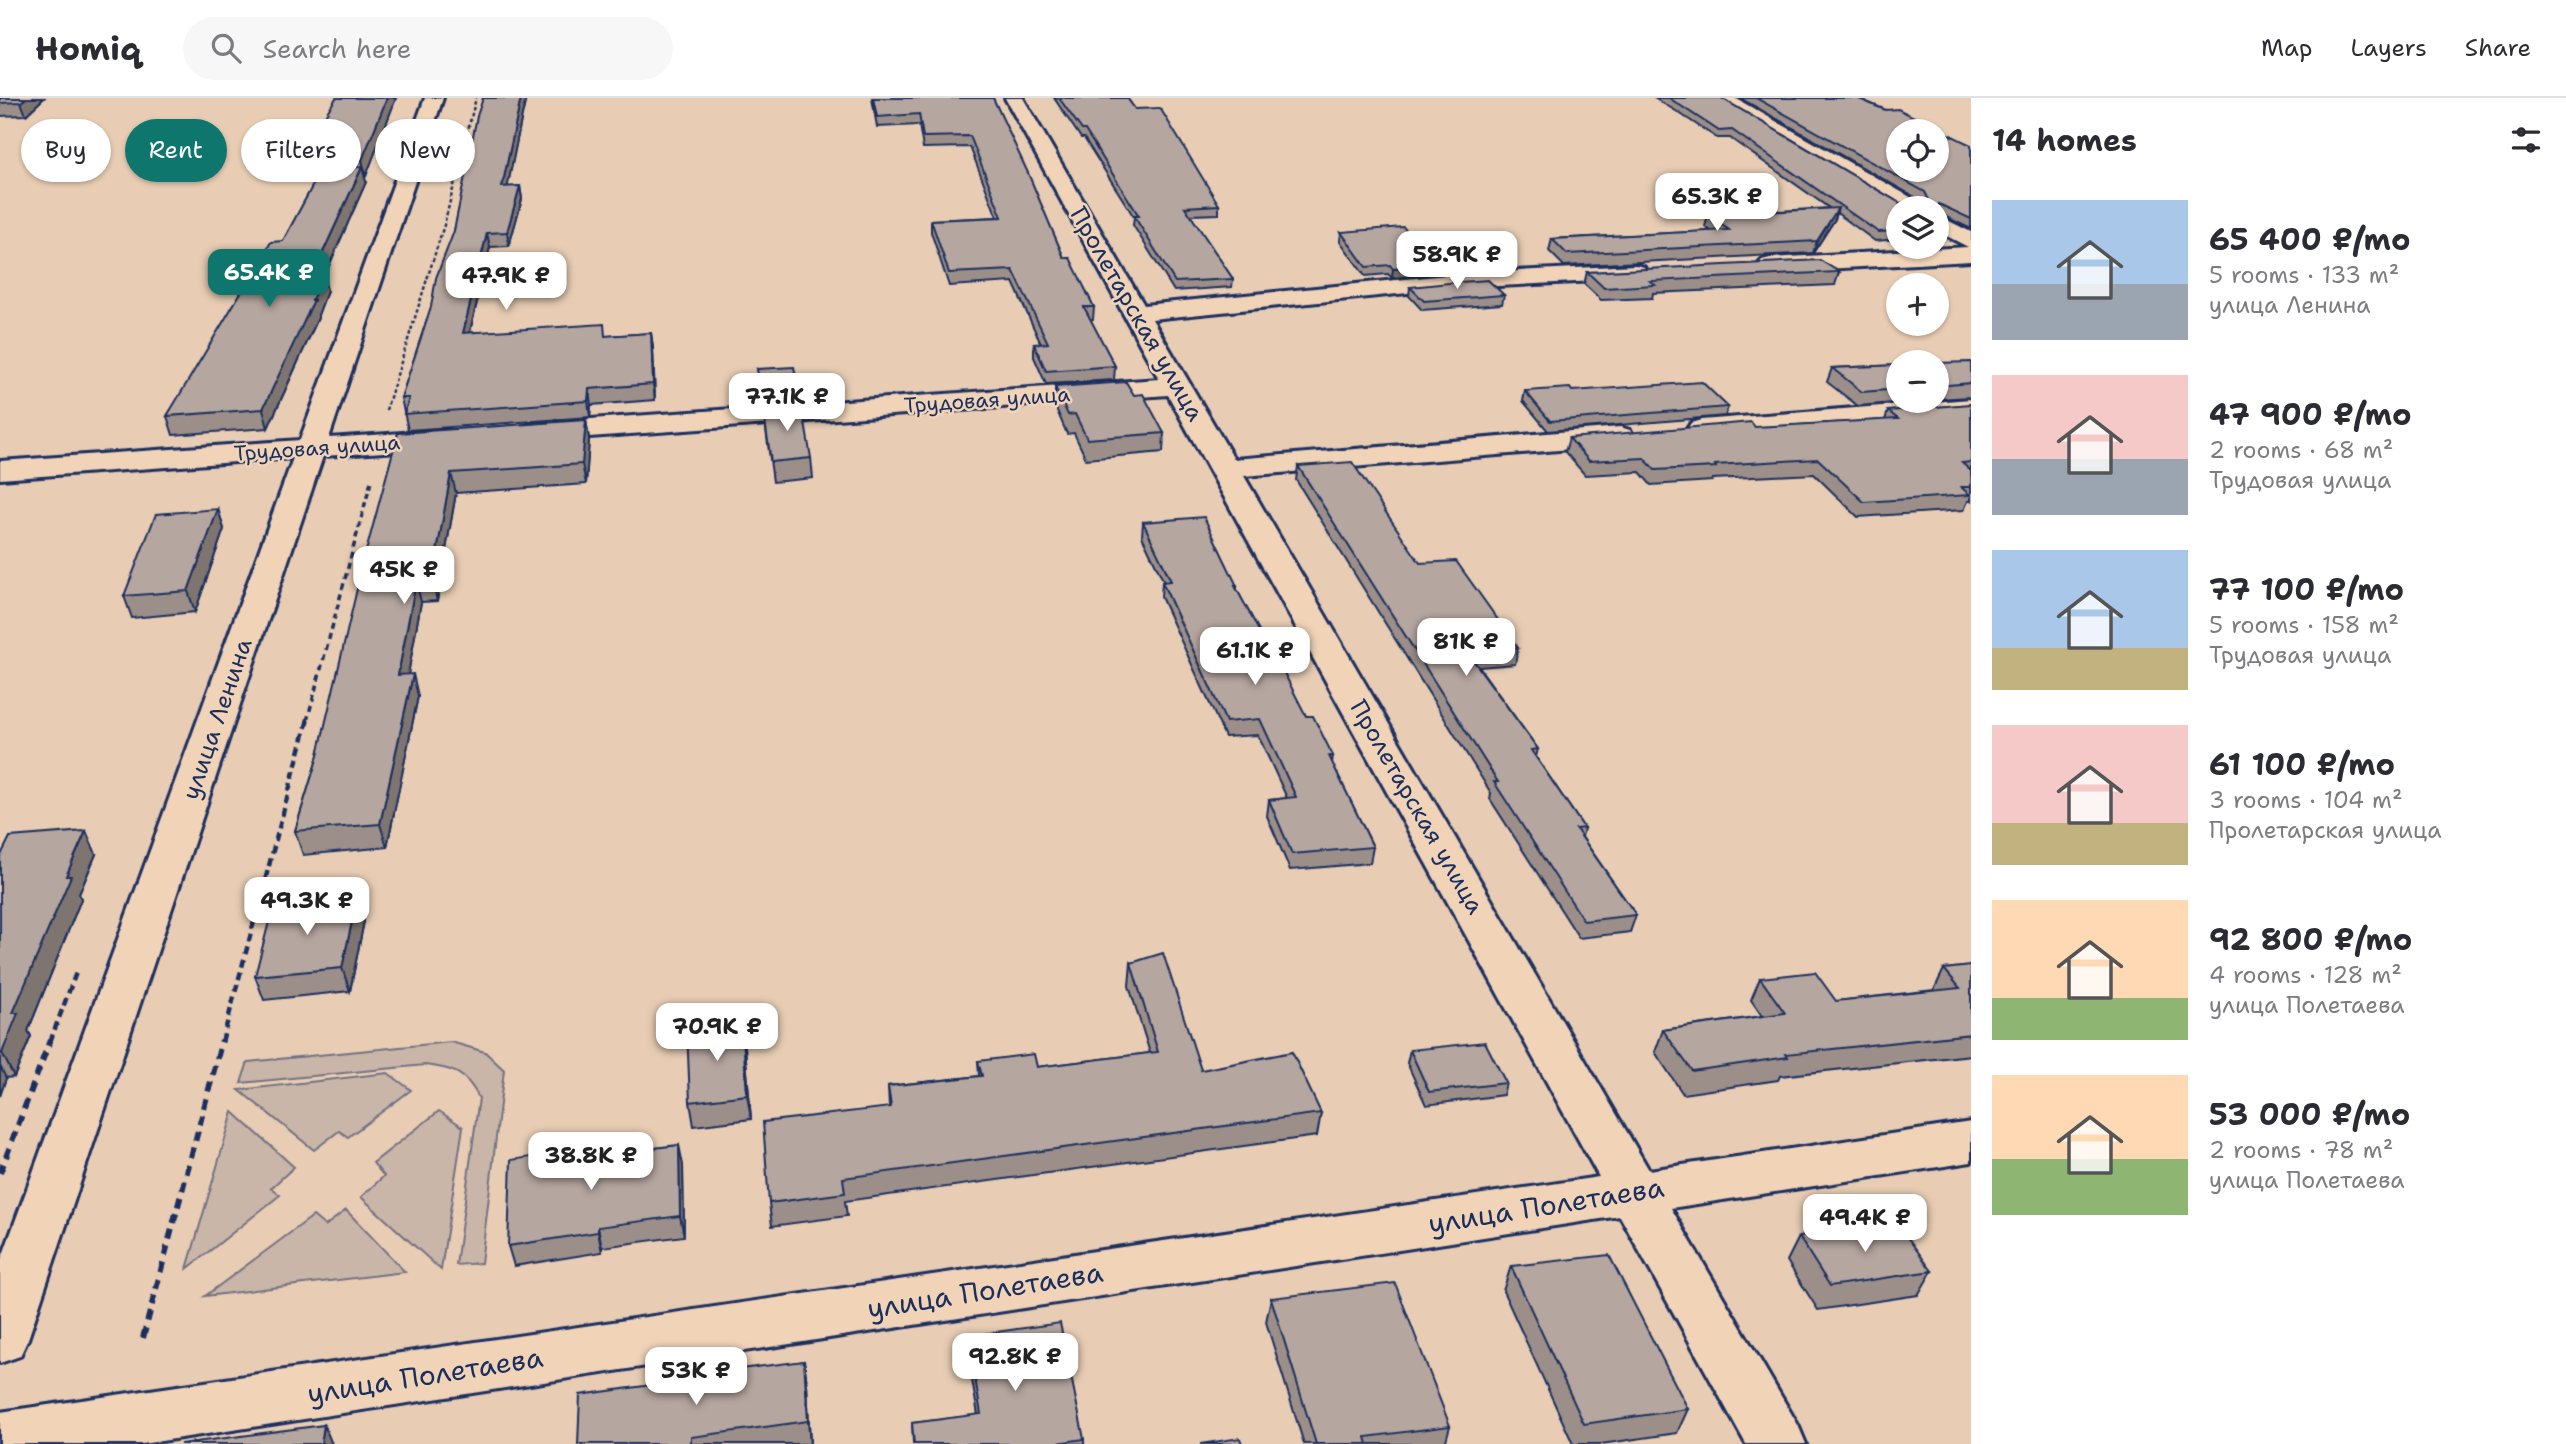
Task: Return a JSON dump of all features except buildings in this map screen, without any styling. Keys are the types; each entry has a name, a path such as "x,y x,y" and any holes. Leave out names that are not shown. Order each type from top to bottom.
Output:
{"street":[{"name":"улица Ленина","path":"0,1339 434,98"},
{"name":"Пролетарская улица","path":"1014,98 1777,1444"},
{"path":"1721,98 1892,196"},
{"path":"1949,229 1971,241"},
{"path":"1752,265 1971,254"},
{"path":"1136,313 1457,281 1658,271"},
{"name":"Трудовая улица","path":"0,470 1178,386"},
{"path":"1225,469 1971,407"},
{"name":"улица Полетаева","path":"0,1439 1971,1142"}],"path":[{"path":"386,410 444,225 476,98"},
{"path":"143,1338 372,477"}],"shaded area":[{"path":"451,1042 485,1052 504,1070 481,1263 456,1265 479,1098 469,1082 451,1070 425,1065 241,1083 248,1062"},
{"path":"388,1073 411,1090 348,1137 339,1131 314,1150 239,1090"},
{"path":"439,1111 463,1127 441,1270 361,1197 384,1176 373,1163"},
{"path":"233,1112 294,1167 271,1188 280,1195 187,1269"},
{"path":"346,1210 405,1272 205,1296 313,1216 325,1226"}]}
